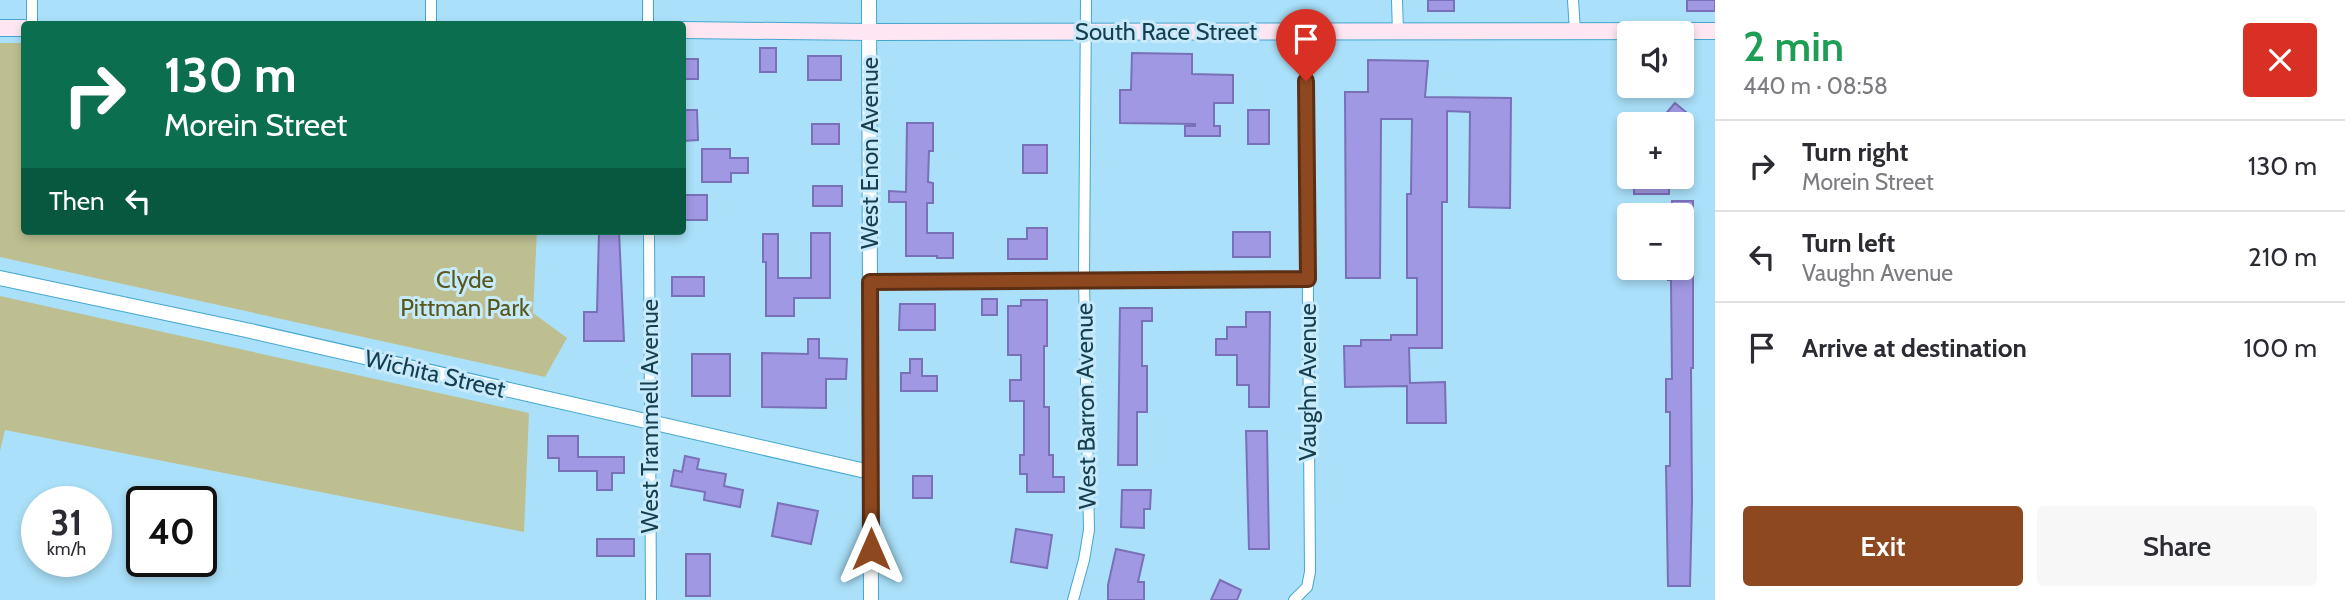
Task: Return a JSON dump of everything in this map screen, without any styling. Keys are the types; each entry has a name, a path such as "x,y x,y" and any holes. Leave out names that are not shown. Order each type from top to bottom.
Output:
{"main road":[{"path":"0,28 21,28"},
{"name":"South Race Street","path":"686,30 1715,31"}],"street":[{"path":"32,0 32,21"},
{"path":"431,0 431,21"},
{"path":"648,0 648,21"},
{"name":"West Enon Avenue","path":"869,0 871,600"},
{"name":"West Barron Avenue","path":"1073,600 1084,560 1088,530 1084,279 1086,0"},
{"path":"1397,0 1398,32"},
{"path":"1573,0 1575,31"},
{"name":"Vaughn Avenue","path":"1294,600 1307,587 1310,572 1306,32"},
{"name":"West Trammell Avenue","path":"649,235 651,600"},
{"name":"Wichita Street","path":"0,278 246,330 870,472"},
{"path":"870,282 1308,279"}],"green space":[{"name":"Clyde Pittman Park","path":"0,43 21,43 21,235 537,235 533,313 567,338 545,377 0,257"},
{"path":"0,296 529,413 524,532 5,430 0,451"}],"building":[{"path":"1428,0 1454,0 1454,11 1428,11"},
{"path":"1687,0 1715,0 1715,11 1687,11"},
{"path":"760,48 776,48 776,72 760,72"},
{"path":"1132,53 1192,54 1192,74 1233,75 1233,103 1214,103 1214,126 1220,126 1220,136 1185,136 1185,126 1195,124 1120,123 1120,90 1131,90"},
{"path":"808,56 841,56 841,80 808,80"},
{"path":"686,59 698,59 698,79 686,79"},
{"path":"1368,60 1428,61 1425,97 1511,98 1510,208 1469,207 1470,112 1447,111 1447,202 1442,202 1442,348 1409,348 1410,383 1445,382 1446,423 1407,423 1407,386 1345,387 1344,346 1361,346 1361,340 1391,340 1391,335 1417,335 1417,278 1407,278 1407,194 1411,194 1412,119 1381,119 1380,278 1346,278 1345,92 1368,92"},
{"path":"1675,103 1686,112 1667,112"},
{"path":"686,110 697,110 698,140 686,141"},
{"path":"1248,110 1269,110 1269,144 1248,144"},
{"path":"907,123 933,123 933,151 929,151 928,182 933,183 933,203 927,203 927,233 953,233 953,258 906,256 906,202 889,202 889,191 906,192"},
{"path":"812,124 839,124 839,144 812,144"},
{"path":"1023,145 1047,145 1047,173 1023,173"},
{"path":"702,149 730,149 730,158 748,158 748,173 731,173 731,182 702,182"},
{"path":"813,186 842,186 842,206 813,206"},
{"path":"1634,189 1669,189 1669,194 1634,194"},
{"path":"686,195 707,195 707,220 686,220"},
{"path":"1672,201 1693,201 1693,203"},
{"path":"1027,228 1047,228 1047,259 1008,259 1008,239 1027,239"},
{"path":"1233,232 1270,232 1270,257 1233,257"},
{"path":"811,233 830,233 830,298 794,298 794,316 766,316 763,234 778,234 778,278 811,278"},
{"path":"599,235 619,235 624,341 584,341 584,312 597,312"},
{"path":"672,277 704,277 704,296 672,296"},
{"path":"1671,280 1693,280 1690,586 1668,586 1666,466 1670,466 1670,412 1666,412 1666,379 1672,379"},
{"path":"982,299 997,299 997,315 982,315"},
{"path":"1021,300 1047,300 1044,407 1049,407 1049,455 1053,455 1053,477 1064,477 1064,492 1027,492 1027,474 1020,474 1020,455 1024,455 1024,401 1010,401 1010,380 1021,380 1021,355 1008,355 1008,306 1021,306"},
{"path":"900,304 935,304 935,330 899,330"},
{"path":"1120,308 1152,308 1152,321 1142,321 1142,366 1147,366 1147,412 1137,412 1137,465 1118,465"},
{"path":"1246,312 1270,312 1269,407 1249,407 1249,385 1237,385 1237,355 1216,355 1216,339 1227,339 1227,327 1246,327"},
{"path":"808,339 819,339 819,358 847,359 846,379 826,379 826,408 762,407 762,353 808,354"},
{"path":"692,354 730,354 730,396 692,396"},
{"path":"910,359 922,359 922,376 937,376 937,391 901,391 901,373 910,373"},
{"path":"1246,431 1267,431 1269,549 1249,549"},
{"path":"548,436 578,436 578,457 624,457 624,473 612,473 612,490 597,490 597,471 559,471 559,458 548,458"},
{"path":"685,456 699,459 697,469 726,474 724,486 743,490 740,507 704,500 705,492 671,486 674,470 682,472"},
{"path":"913,476 932,476 932,498 913,498"},
{"path":"1122,490 1151,490 1150,509 1144,509 1144,528 1121,527"},
{"path":"778,503 818,511 811,544 772,536"},
{"path":"1016,529 1052,535 1047,568 1011,562"},
{"path":"597,539 634,539 634,556 597,556"},
{"path":"1116,549 1144,555 1138,582 1144,582 1144,600 1108,600 1108,585"},
{"path":"686,554 710,554 710,596 686,596"},
{"path":"1220,580 1241,590 1237,600 1211,600"}],"route":[{"path":"871,549 870,282 1308,279 1306,81"}]}
